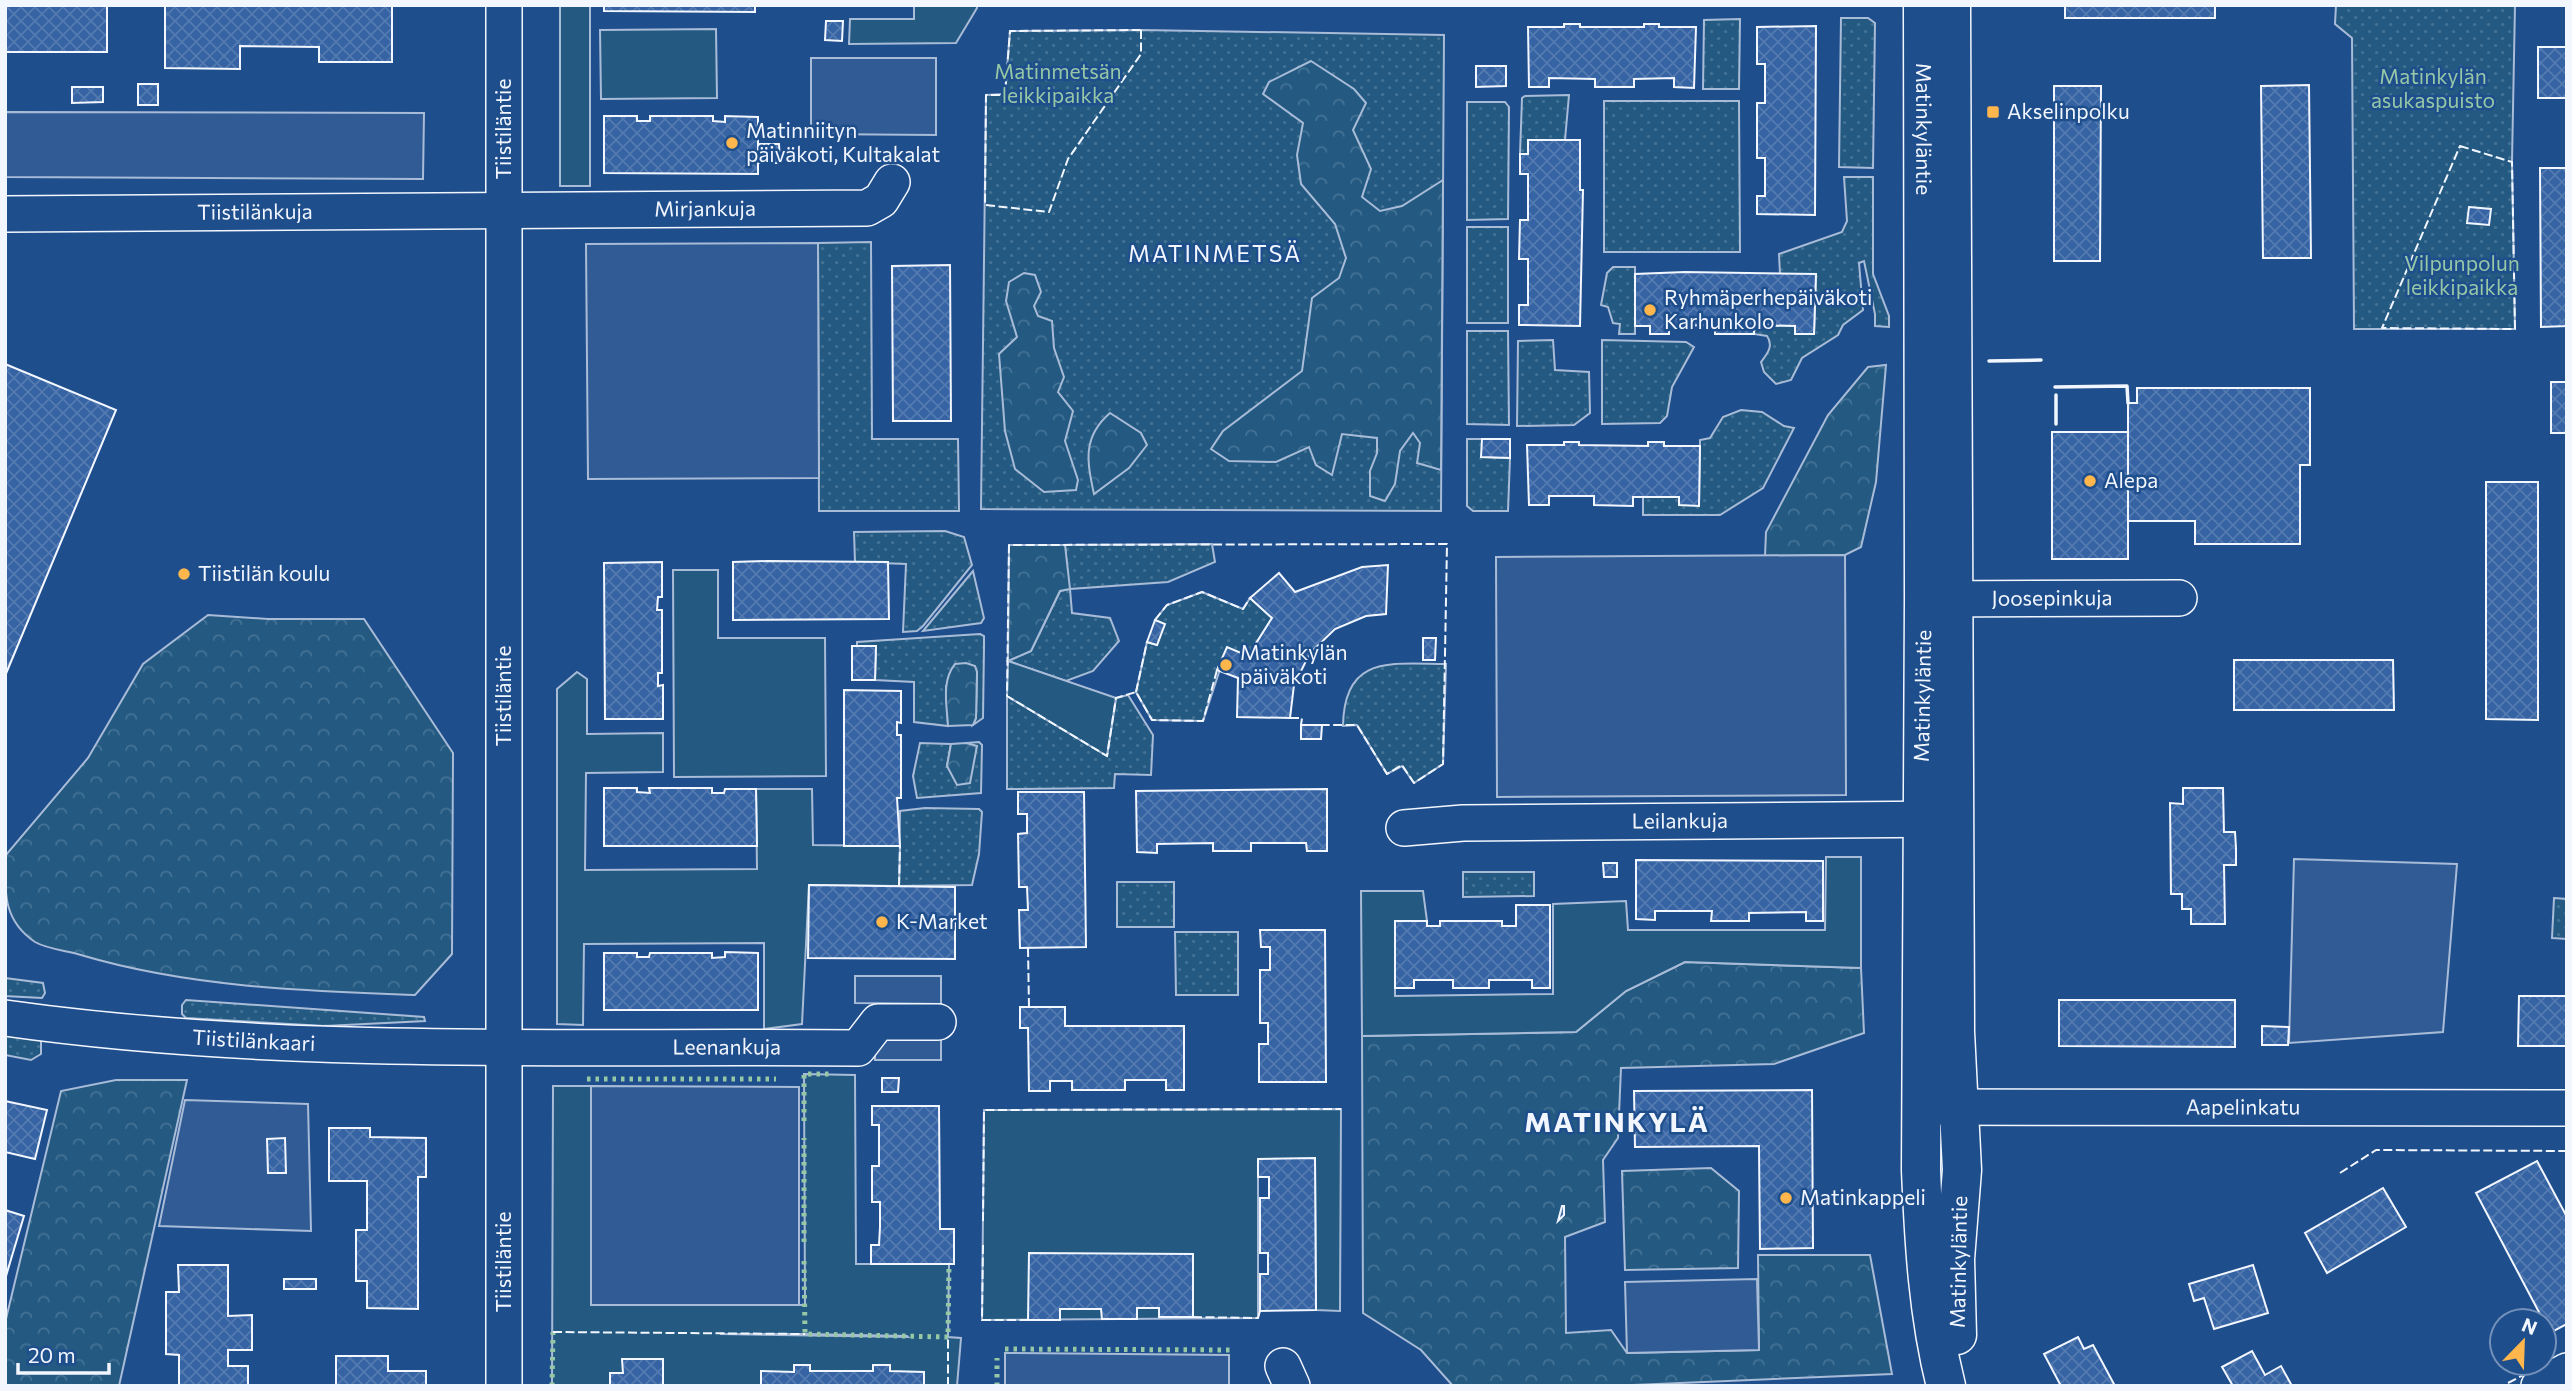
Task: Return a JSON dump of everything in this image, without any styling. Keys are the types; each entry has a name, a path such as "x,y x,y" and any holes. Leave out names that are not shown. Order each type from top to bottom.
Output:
{"main road":[{"name":"Matinkyläntie","path":"1923,5 1939,599"},
{"name":"Matinkyläntie","path":"1946,1386 1938,1355 1925,1258 1922,1107 1938,820 1939,599 1951,5"},
{"name":"Matinkyläntie","path":"1938,820 1960,1107 1962,1170 1955,1259 1957,1386"}],"street":[{"name":"Tiistiläntie","path":"504,5 504,1386"},
{"name":"Mirjankuja","path":"504,209 867,208 881,200 892,182"},
{"name":"Tiistilänkuja","path":"5,214 466,213 504,209"},
{"name":"Joosepinkuja","path":"1939,599 2179,598"},
{"name":"Leilankuja","path":"1404,828 1463,823 1938,820"},
{"name":"Tiistilänkaari","path":"5,1018 145,1034 329,1046 504,1049"},
{"name":"Leenankuja","path":"504,1049 858,1048 878,1022 938,1022"},
{"name":"Aapelinkatu","path":"1922,1107 2567,1108"},
{"path":"2539,1386 2567,1371"}],"green space":[{"path":"560,5 590,5 590,186 560,186"},
{"path":"914,5 977,5 977,8 956,43 849,44 850,19 914,19"},
{"name":"Matinkylän asukaspuisto","path":"2336,5 2515,5 2512,162 2515,329 2354,329 2352,38 2335,24"},
{"path":"1841,18 1868,18 1875,23 1873,168 1839,167"},
{"path":"1740,19 1739,89 1703,89 1704,20"},
{"path":"716,29 717,98 601,99 600,30"},
{"name":"MATINMETSÄ","path":"1142,30 1444,35 1441,511 981,509 986,95 1005,94 1010,31"},
{"path":"1311,61 1354,89 1366,103 1353,130 1371,169 1362,197 1380,211 1402,206 1443,180 1441,470 1417,463 1420,443 1413,433 1400,451 1395,484 1385,501 1370,496 1370,471 1377,453 1377,438 1342,434 1332,475 1316,465 1309,447 1276,462 1229,461 1211,449 1223,431 1302,371 1312,298 1339,278 1346,258 1335,224 1301,184 1297,155 1303,123 1263,94 1269,82"},
{"path":"1569,95 1565,140 1529,140 1528,154 1520,154 1522,98"},
{"path":"1604,101 1739,101 1740,252 1604,252"},
{"path":"1467,102 1505,102 1509,107 1508,219 1467,220"},
{"path":"1844,177 1873,177 1873,274 1889,316 1889,327 1875,326 1864,261 1859,263 1863,310 1843,325 1838,335 1802,358 1791,380 1776,384 1764,372 1761,362 1769,350 1769,340 1767,336 1754,334 1755,325 1795,326 1795,334 1814,334 1816,274 1780,274 1779,254 1842,232 1847,221"},
{"path":"1467,227 1508,227 1508,323 1467,323"},
{"path":"871,242 872,439 958,439 959,511 819,511 818,243"},
{"path":"1613,267 1635,267 1635,334 1619,334 1620,324 1613,323 1608,307 1601,305 1607,273"},
{"path":"1024,273 1035,275 1041,292 1034,306 1038,316 1052,321 1054,348 1064,377 1058,392 1073,411 1065,441 1078,480 1076,490 1044,492 1015,469 1005,431 999,354 1017,337 1006,301 1009,282"},
{"path":"1467,331 1508,331 1509,425 1467,424"},
{"path":"1553,340 1555,370 1589,372 1590,413 1574,425 1517,426 1518,341"},
{"path":"1602,340 1686,342 1694,347 1672,387 1667,416 1660,423 1602,424"},
{"path":"1886,365 1876,482 1861,547 1845,555 1765,556 1766,532 1828,415 1868,367"},
{"path":"1741,410 1762,412 1784,426 1794,428 1763,488 1720,515 1643,515 1643,497 1679,497 1680,505 1699,505 1700,440 1710,438 1723,417"},
{"path":"1110,413 1141,433 1147,445 1129,468 1094,494 1089,450 1095,431"},
{"path":"1467,439 1482,439 1482,457 1510,458 1508,511 1473,511 1467,506"},
{"path":"945,531 964,537 972,565 923,626 917,631 903,632 906,564 855,562 854,532"},
{"path":"1212,544 1215,562 1168,582 1070,589 1072,613 1110,618 1119,641 1093,671 1066,681 1008,661 1031,651 1060,591 1069,589 1065,545"},
{"path":"1009,545 1065,545 1070,589 1060,591 1031,651 1008,661"},
{"path":"673,570 718,570 718,638 825,638 826,776 674,777"},
{"path":"973,571 984,618 981,623 923,631"},
{"path":"1202,592 1243,609 1250,598 1272,618 1248,656 1227,648 1203,721 1152,720 1136,692 1147,642 1157,645 1164,624 1155,620 1167,605"},
{"path":"208,615 268,619 364,619 453,753 452,954 415,995 246,986 163,974 45,946 35,942 16,924 6,892 5,856 88,758 143,664"},
{"path":"980,634 984,636 983,718 973,725 976,718 977,672 946,686 948,726 914,722 914,682 875,680 876,646 857,646 857,642"},
{"path":"1008,661 1116,698 1107,756 1007,696"},
{"path":"955,664 975,666 977,672 976,718 973,725 948,726 948,678"},
{"path":"1407,664 1446,664 1443,764 1414,783 1402,766 1387,774 1357,725 1343,726 1345,703 1352,686 1362,675 1374,668"},
{"path":"577,672 587,679 587,734 663,733 663,772 586,773 585,870 757,869 756,789 812,789 813,845 900,846 899,886 809,885 802,1024 764,1029 764,943 584,944 583,1025 557,1024 557,689"},
{"path":"1128,695 1153,735 1151,775 1115,774 1114,788 1007,789 1007,696 1107,756 1116,698"},
{"path":"979,742 982,745 981,793 917,798 913,776 920,743 951,744 947,766 976,746 966,743"},
{"path":"966,743 977,746 970,783 957,785 947,766 951,744"},
{"path":"925,808 979,809 982,812 979,854 972,885 899,886 900,811"},
{"path":"1826,857 1861,857 1861,968 1685,962 1626,991 1576,1032 1362,1036 1361,891 1423,891 1427,921 1395,921 1395,996 1553,994 1553,904 1626,901 1628,930 1825,930"},
{"path":"1463,872 1534,872 1534,896 1463,897"},
{"path":"1117,882 1174,882 1174,927 1117,927"},
{"path":"2554,898 2567,899 2567,939 2552,938"},
{"path":"1175,932 1238,932 1238,995 1176,995"},
{"path":"1685,962 1861,968 1864,1033 1774,1064 1621,1068 1618,1138 1603,1160 1605,1222 1565,1237 1566,1333 1611,1330 1627,1353 1759,1350 1758,1255 1870,1255 1892,1374 1610,1386 1453,1386 1421,1350 1363,1313 1362,1036 1576,1032 1626,991"},
{"path":"5,978 43,983 45,993 42,998 5,996"},
{"path":"186,1000 424,1017 425,1021 325,1026 186,1018 182,1014 182,1005"},
{"path":"5,1034 41,1040 41,1054 31,1060 5,1055"},
{"path":"804,1074 855,1075 856,1264 949,1264 948,1337 961,1338 957,1386 552,1386 553,1086 591,1086 591,1305 805,1305","holes":["720,1334 805,1334 908,1337"]},
{"path":"116,1080 187,1080 119,1386 5,1386 5,1323 61,1091"},
{"path":"1341,1109 1340,1311 1316,1310 1315,1159 1258,1159 1258,1318 982,1320 984,1110"},
{"path":"1711,1168 1739,1191 1738,1268 1625,1270 1622,1171"}],"shaded area":[{"path":"811,58 936,58 936,135 811,134"},
{"path":"5,112 424,113 423,179 5,177"},
{"path":"818,243 819,478 588,479 586,244"},
{"path":"1845,555 1846,795 1497,797 1496,557"},
{"path":"2294,859 2457,864 2443,1032 2289,1043"},
{"path":"855,976 941,976 941,1004 855,1003"},
{"path":"875,1039 941,1039 941,1060 875,1060"},
{"path":"591,1086 799,1087 799,1305 591,1305"},
{"path":"185,1100 308,1104 311,1231 159,1226"},
{"path":"1757,1279 1759,1350 1627,1353 1625,1282"},
{"path":"1005,1353 1229,1355 1229,1386 1005,1386"}],"building":[{"path":"5,5 107,5 107,52 5,52"},
{"path":"165,5 392,5 392,62 319,62 319,47 240,46 240,69 165,68"},
{"path":"604,5 755,5 755,12 604,11"},
{"path":"2065,5 2215,5 2215,18 2065,18"},
{"path":"826,21 843,21 842,41 825,40"},
{"path":"1564,24 1580,24 1580,27 1644,27 1644,24 1659,24 1659,27 1696,27 1694,88 1674,87 1674,78 1634,79 1634,87 1595,87 1595,79 1549,78 1549,87 1529,87 1528,27 1564,27"},
{"path":"1816,26 1815,215 1757,214 1757,196 1765,196 1765,158 1757,158 1757,103 1765,103 1765,64 1757,64 1757,27"},
{"path":"2538,47 2567,47 2567,98 2538,98"},
{"path":"1476,66 1506,66 1506,86 1476,87"},
{"path":"138,84 158,84 158,105 138,105"},
{"path":"2309,85 2311,258 2263,258 2261,86"},
{"path":"2054,86 2101,86 2100,261 2054,261"},
{"path":"72,87 103,87 103,102 72,103"},
{"path":"604,116 637,116 637,121 650,121 650,116 713,116 713,121 725,122 725,116 758,117 758,174 604,173"},
{"path":"1528,140 1580,140 1580,190 1583,190 1580,326 1519,325 1519,305 1528,305 1528,259 1519,259 1520,220 1528,220 1528,174 1520,174 1520,154 1528,154"},
{"path":"759,144 779,144 780,163 759,163"},
{"path":"2540,168 2567,168 2567,326 2541,327"},
{"path":"2469,207 2491,209 2489,225 2467,223"},
{"path":"950,265 951,421 893,421 892,266"},
{"path":"1635,274 1816,274 1814,334 1795,334 1795,326 1754,325 1754,334 1715,334 1715,325 1669,326 1669,334 1650,334 1650,326 1635,326"},
{"path":"5,364 116,410 5,676"},
{"path":"2551,382 2567,382 2567,433 2551,433"},
{"path":"2137,388 2310,388 2310,465 2300,465 2300,544 2195,544 2195,521 2128,521 2128,403 2137,403"},
{"name":"Alepa","path":"2052,432 2128,432 2128,559 2052,559"},
{"path":"1482,439 1510,439 1510,458 1481,457"},
{"path":"1564,442 1579,442 1579,445 1648,446 1648,442 1664,442 1664,446 1700,446 1699,506 1679,505 1679,497 1633,497 1633,506 1594,505 1594,496 1549,496 1549,505 1529,505 1527,445 1564,445"},
{"path":"2486,482 2538,482 2538,720 2486,719"},
{"path":"662,562 662,597 658,597 657,610 662,610 662,673 658,673 658,686 663,685 663,719 605,719 604,563"},
{"path":"733,562 888,562 889,619 733,620"},
{"path":"1388,565 1386,614 1366,616 1335,629 1310,653 1294,685 1290,718 1237,717 1238,678 1217,670 1227,647 1248,656 1272,618 1250,598 1279,573 1295,592 1362,567"},
{"path":"1155,620 1165,624 1157,645 1147,642"},
{"path":"1423,638 1436,638 1435,660 1423,660"},
{"path":"852,646 876,646 875,680 852,680"},
{"path":"2234,660 2393,660 2394,710 2234,710"},
{"path":"844,690 901,691 901,723 897,722 897,735 901,735 901,798 897,798 900,846 844,846"},
{"path":"1301,725 1322,725 1321,739 1301,739"},
{"path":"604,788 637,788 637,792 650,793 649,788 712,788 712,793 724,793 725,789 756,789 757,846 604,846"},
{"path":"2183,788 2223,788 2224,832 2235,832 2236,848 2236,865 2224,865 2225,924 2191,924 2191,909 2182,909 2182,894 2171,894 2170,803 2183,804"},
{"path":"1327,789 1327,851 1307,851 1306,843 1251,843 1251,851 1213,851 1213,843 1157,844 1157,853 1137,852 1136,791"},
{"path":"1018,792 1084,792 1086,947 1020,948 1019,910 1028,910 1027,887 1019,887 1018,834 1027,833 1027,814 1018,814"},
{"path":"1636,860 1823,861 1823,921 1806,921 1806,912 1749,913 1749,921 1711,921 1712,911 1655,911 1655,920 1636,919"},
{"path":"1603,863 1617,863 1617,877 1604,877"},
{"name":"K-Market","path":"809,885 955,887 955,959 808,958"},
{"path":"1516,905 1550,905 1550,988 1532,988 1532,980 1489,980 1489,988 1453,988 1453,980 1414,980 1414,988 1395,988 1395,921 1427,921 1427,926 1440,926 1440,921 1502,921 1502,926 1516,926"},
{"path":"1260,930 1325,930 1326,1082 1259,1082 1259,1044 1268,1044 1268,1023 1260,1023 1260,970 1270,970 1270,947 1261,947"},
{"path":"725,952 758,953 758,1010 604,1010 604,953 637,953 637,957 649,957 650,953 712,953 712,958 725,957"},
{"path":"2519,996 2567,996 2567,1046 2518,1046"},
{"path":"2059,1000 2235,1000 2235,1047 2059,1046"},
{"path":"1020,1007 1065,1007 1065,1026 1184,1026 1184,1090 1166,1090 1166,1080 1125,1080 1125,1090 1072,1090 1072,1081 1050,1081 1050,1091 1029,1091 1028,1028 1020,1028"},
{"path":"2262,1026 2289,1027 2288,1045 2262,1045"},
{"path":"882,1078 899,1078 898,1092 882,1092"},
{"name":"Matinkappeli","path":"1812,1090 1813,1248 1760,1249 1759,1146 1635,1147 1634,1091"},
{"path":"5,1101 47,1110 35,1159 5,1152"},
{"path":"872,1106 939,1106 940,1229 954,1229 954,1264 871,1264 871,1245 879,1245 880,1227 880,1202 872,1202 872,1166 879,1166 879,1125 872,1125"},
{"path":"329,1128 370,1128 370,1137 426,1138 426,1177 418,1177 418,1309 367,1308 367,1281 356,1281 356,1230 367,1230 367,1181 329,1181"},
{"path":"285,1138 286,1173 268,1173 267,1139"},
{"path":"1315,1158 1316,1310 1260,1311 1260,1274 1268,1274 1268,1253 1260,1253 1260,1198 1269,1198 1269,1177 1258,1177 1258,1159"},
{"path":"2537,1161 2567,1217 2567,1324 2558,1329 2558,1307 2536,1307 2476,1193"},
{"path":"2383,1188 2406,1227 2327,1273 2305,1233"},
{"path":"1562,1206 1564,1215 1558,1221"},
{"path":"5,1210 24,1216 6,1276 5,1275"},
{"path":"1029,1253 1193,1254 1193,1317 1159,1317 1159,1308 1137,1308 1137,1319 1102,1319 1101,1309 1060,1309 1060,1320 1028,1320"},
{"path":"178,1265 228,1265 228,1316 252,1315 252,1350 228,1350 228,1366 248,1366 248,1386 179,1386 179,1355 166,1354 166,1292 179,1292"},
{"path":"2253,1265 2268,1313 2214,1329 2204,1298 2194,1301 2189,1284"},
{"path":"284,1279 316,1279 316,1289 284,1289"},
{"path":"2078,1337 2084,1349 2093,1345 2115,1386 2061,1386 2044,1354"},
{"path":"2252,1351 2265,1375 2281,1366 2292,1386 2233,1386 2222,1367"},
{"path":"336,1356 388,1356 388,1371 426,1371 426,1386 336,1386"},
{"path":"622,1359 663,1359 663,1386 610,1386 610,1373 623,1373"},
{"path":"794,1365 810,1365 810,1371 873,1371 873,1365 890,1365 890,1371 924,1372 924,1386 761,1386 761,1371 794,1372"}],"hedge":[{"path":"804,1121 804,1074 833,1074"},
{"path":"587,1079 776,1079"},
{"path":"804,1138 804,1242"},
{"path":"804,1261 805,1334 948,1337 949,1264"},
{"path":"552,1386 553,1332"},
{"path":"1005,1349 1234,1350"},
{"path":"997,1358 997,1386"}],"fence":[{"path":"1141,30 1141,54 1068,159 1049,212 985,205 986,95 1005,95 1010,31 1141,30"},
{"path":"2460,146 2512,162 2515,329 2382,328 2460,146"},
{"path":"1217,670 1203,721 1152,720 1136,692 1116,698 1107,756 1007,696 1009,545 1447,544 1443,764 1414,783 1402,765 1387,774 1357,725 1322,725"},
{"path":"1155,620 1167,605 1202,592 1243,609 1250,598"},
{"path":"1136,692 1147,642"},
{"path":"1290,718 1302,718 1301,725"},
{"path":"899,886 900,846"},
{"path":"1028,948 1029,1007"},
{"path":"983,1221 984,1110 1341,1109"},
{"path":"2340,1173 2376,1150 2567,1151"},
{"path":"983,1245 982,1320 1028,1320"},
{"path":"1193,1317 1258,1318 1260,1311"},
{"path":"553,1332 805,1334"},
{"path":"948,1337 948,1386"},
{"path":"2508,1383 2520,1377"}],"wall":[{"path":"1989,361 2041,360"},
{"path":"2055,387 2127,386 2128,403"},
{"path":"2056,395 2056,424"}],"place":[{"name":"Akselinpolku","path":"1993,112"},
{"name":"Matinniityn päiväkoti, Kultakalat","path":"732,143"},
{"name":"Ryhmäperhepäiväkoti Karhunkolo","path":"1650,310"},
{"name":"Alepa","path":"2090,481"},
{"name":"Tiistilän koulu","path":"184,574"},
{"name":"Matinkylän päiväkoti","path":"1226,665"},
{"name":"K-Market","path":"882,922"},
{"name":"Matinkappeli","path":"1786,1198"}],"district":[{"name":"MATINMETSÄ","path":"1215,254"},
{"name":"MATINKYLÄ","path":"1617,1122"}],"park label":[{"name":"Matinmetsän leikkipaikka","path":"1058,84"},
{"name":"Vilpunpolun leikkipaikka","path":"2462,276"}]}
